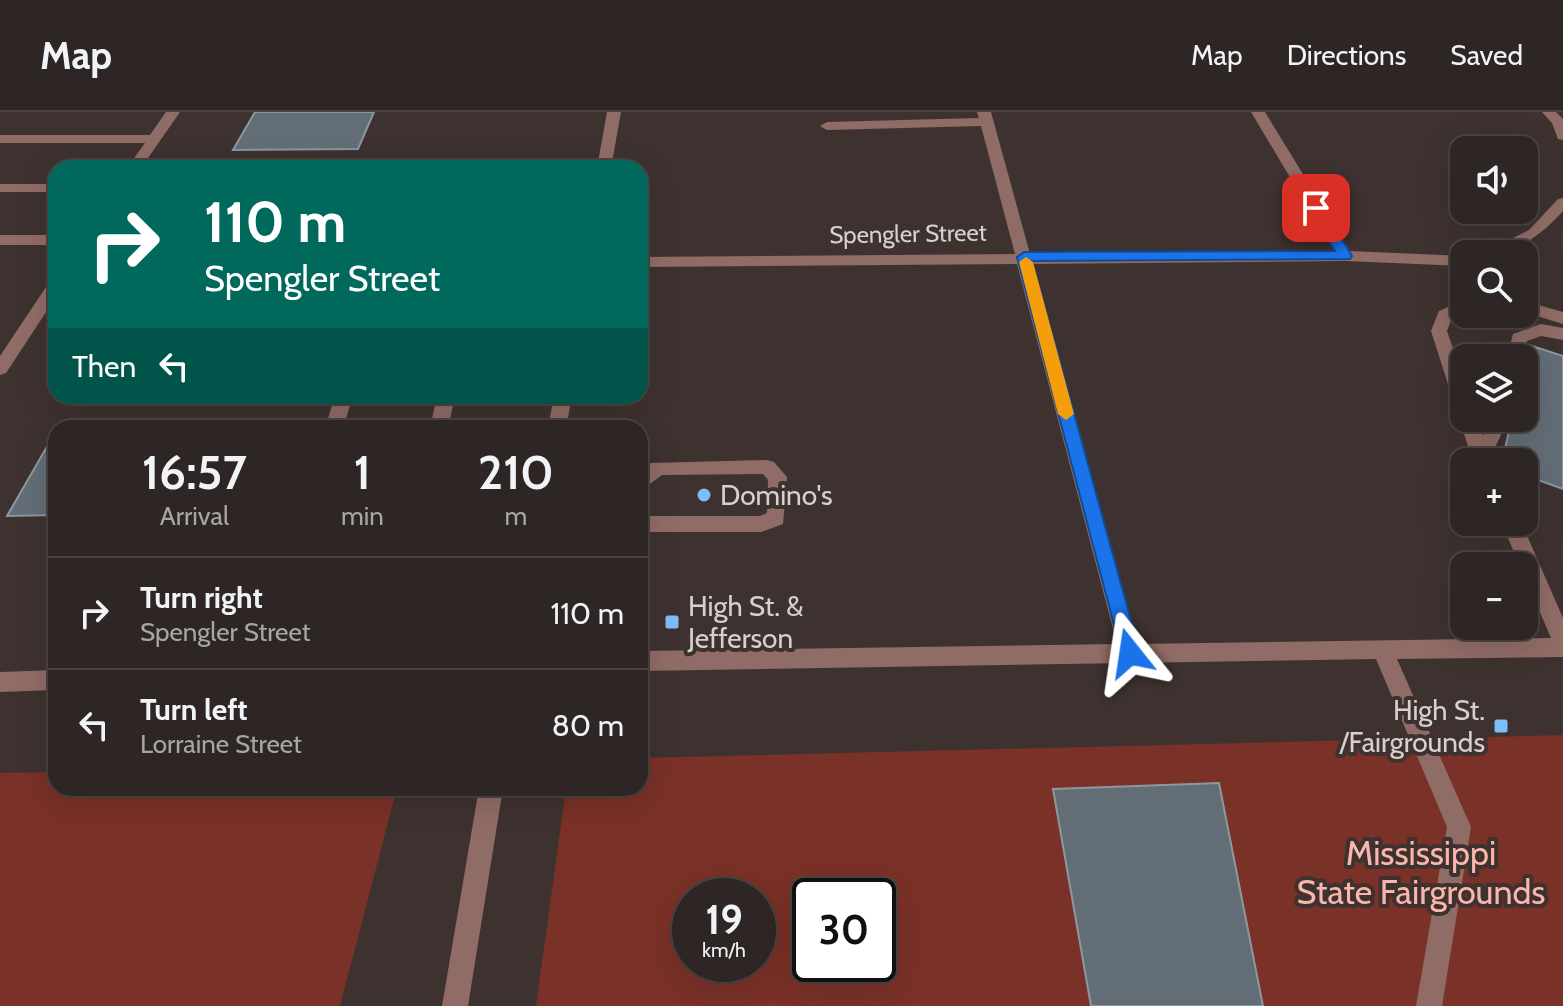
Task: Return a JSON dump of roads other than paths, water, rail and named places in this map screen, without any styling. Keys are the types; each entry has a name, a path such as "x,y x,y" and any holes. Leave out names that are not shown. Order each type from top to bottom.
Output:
{"street":[{"path":"140,160 173,112"},
{"path":"605,160 614,112"},
{"path":"1258,112 1345,256"},
{"path":"1549,112 1558,122 1563,136"},
{"path":"827,126 985,117 1130,653"},
{"path":"0,139 155,139"},
{"path":"0,188 48,188"},
{"path":"1519,240 1534,233 1563,202"},
{"path":"0,240 48,240"},
{"name":"Spengler Street","path":"648,262 1345,256 1450,260"},
{"path":"0,369 48,297"},
{"path":"1538,310 1563,318"},
{"path":"1450,312 1445,315 1439,331 1450,364"},
{"path":"1518,344 1519,338 1540,329 1563,334"},
{"path":"648,477 658,468 675,468 681,478 761,476 767,479 768,501 761,514 678,514 663,523 648,524"},
{"path":"648,661 1563,644 1517,536"},
{"path":"1382,649 1459,827 1429,1006"},
{"path":"0,682 48,680"},
{"path":"455,1006 490,796"}],"place":[{"name":"Domino's","path":"704,495"},
{"name":"High St. & Jefferson","path":"672,622"},
{"name":"High St. /Fairgrounds","path":"1501,726"}],"park label":[{"name":"Mississippi State Fairgrounds","path":"1421,872"}]}
